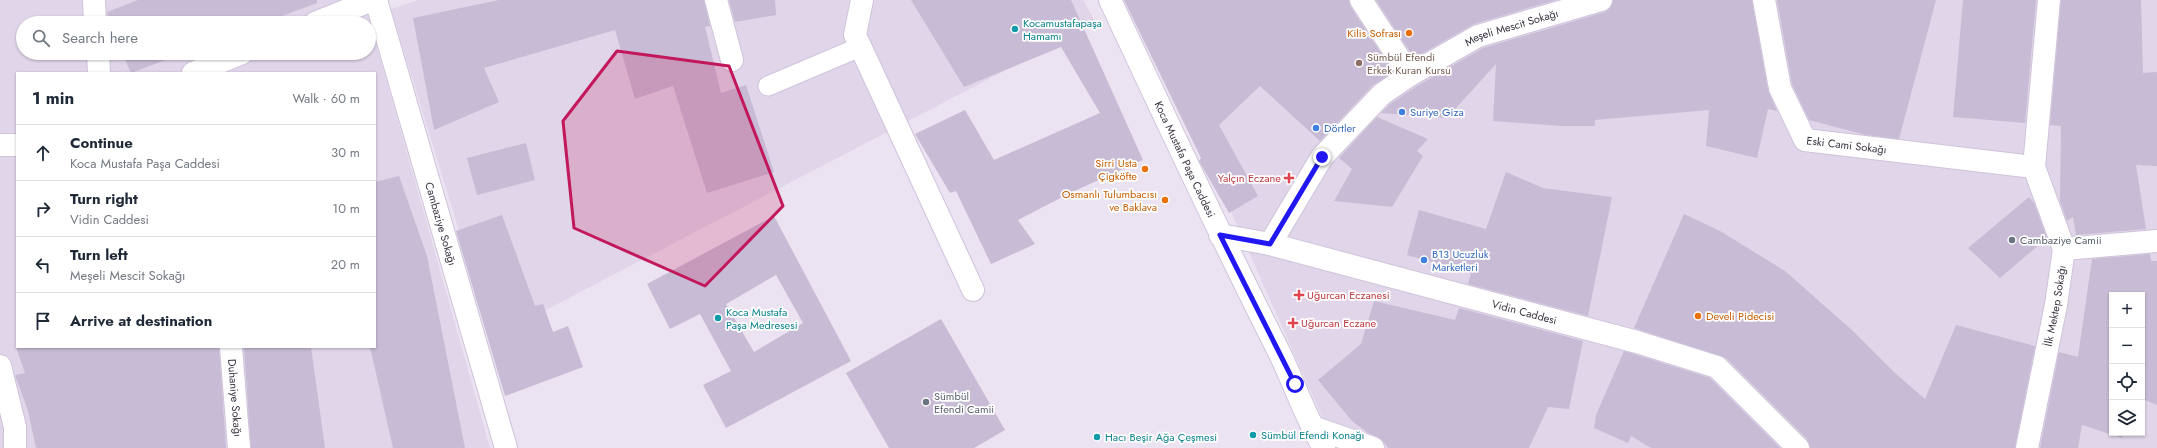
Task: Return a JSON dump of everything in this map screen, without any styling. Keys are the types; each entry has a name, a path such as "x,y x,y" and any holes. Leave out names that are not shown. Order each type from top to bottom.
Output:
{"street":[{"path":"94,0 95,16"},
{"path":"332,16 372,0"},
{"name":"Cambaziye Sokağı","path":"376,0 506,448"},
{"path":"716,0 732,60"},
{"path":"862,0 857,41 973,290"},
{"name":"Koca Mustafa Paşa Caddesi","path":"1110,0 1220,235 1295,384 1312,427 1324,448"},
{"path":"1361,0 1410,75"},
{"name":"Meşeli Mescit Sokağı","path":"1270,244 1322,157 1382,94 1410,75 1478,36 1601,0"},
{"name":"Eski Cami Sokağı","path":"1764,0 1780,88 1805,140 2034,167"},
{"name":"İlk Mektep Sokağı","path":"2027,448 2056,305 2064,249 2034,167 2049,0"},
{"path":"98,60 99,72"},
{"path":"195,72 225,60"},
{"path":"0,145 16,146"},
{"name":"Vidin Caddesi","path":"1220,235 1270,244 1629,340 1717,367 1798,448"},
{"path":"2064,249 2157,241"},
{"name":"Duhaniye Sokağı","path":"231,348 239,448"},
{"path":"0,366 15,427 15,448"},
{"path":"1312,427 1373,448"}],"lane":[{"path":"768,86 857,41"}],"highlighted area":[{"path":"617,51 729,66 783,206 705,286 574,228 563,121"}],"shaded area":[{"path":"0,0 364,0 368,16 16,16 16,60 376,60 376,43 490,448 0,448"},
{"path":"418,0 1083,0 1096,23 492,338 391,9"},
{"path":"1137,0 2157,0 2157,448 1336,448"}],"building":[{"path":"138,0 317,0 317,3 282,16 108,16 107,12"},
{"path":"499,0 704,0 710,26 705,27 721,93 746,85 774,172 707,193 673,86 635,99 615,30 484,68 499,102 434,130 413,18"},
{"path":"729,0 775,0 776,15 735,22"},
{"path":"911,0 1071,0 1143,160 1072,192 1018,220 1035,244 991,264 956,191 950,193 915,134 965,110 994,160 1100,113 1061,47 964,87"},
{"path":"1124,0 1349,0 1351,7 1393,72 1373,85 1320,141 1260,86 1219,125 1258,196 1229,213 1199,161 1201,158"},
{"path":"1376,0 1556,0 1474,24 1414,58"},
{"path":"1613,0 1752,0 1768,90 1777,111 1768,109 1757,158 1706,146 1709,110 1595,120 1595,126 1562,126 1493,121 1496,64 1447,118 1381,113 1390,104 1417,86 1483,48 1605,12 1610,8"},
{"path":"1777,0 1936,0 1899,139 1866,135 1809,120 1792,84"},
{"path":"1963,0 2036,0 2025,123 1953,117"},
{"path":"2061,0 2141,0 2143,73 2157,72 2157,166 2136,165 2146,229 2076,235 2073,217 2067,221 2060,201 2061,126 2050,125"},
{"path":"125,60 165,60 134,72 131,72"},
{"path":"1377,117 1428,139 1417,151 1423,156 1392,207 1334,201 1352,169 1339,158"},
{"path":"526,143 535,180 477,195 467,158"},
{"path":"1506,172 1543,188 1612,197 1588,316 1468,284 1471,273 1407,255 1419,210 1486,229"},
{"path":"399,176 427,256 465,448 393,448 370,348 376,348 376,182"},
{"name":"Cambaziye Camii","path":"2029,197 2034,203 2047,238 2000,278 1968,248"},
{"path":"1684,214 1720,231 1785,271 1853,331 1895,373 1925,399 1956,325 2035,346 2015,448 1810,448 1807,439 1726,358 1634,328"},
{"path":"502,215 535,306 543,304 553,332 568,326 583,367 505,396 456,231"},
{"name":"Koca Mustafa Paşa Medresesi","path":"774,216 851,361 726,428 703,385 731,371 700,314 670,329 647,284","holes":["776,275 803,323 754,352 726,304"]},
{"path":"2150,254 2151,261 2157,261 2157,405 2145,400 2145,292 2109,292 2109,434 2082,425 2078,448 2040,448 2059,352 2078,357 2092,259"},
{"path":"1374,301 1455,320 1459,308 1583,341 1569,409 1548,407 1529,448 1388,448 1382,440 1368,433 1352,421 1318,380 1361,344"},
{"name":"Sümbül Efendi Camii","path":"941,319 1005,430 974,448 889,448 846,373"},
{"path":"16,348 219,348 226,448 36,448 28,411 15,375 25,373"},
{"path":"244,348 311,348 325,448 251,448"},
{"path":"1624,351 1710,378 1780,448 1651,448 1631,436 1628,443 1594,428 1596,415"}],"place":[{"name":"Kocamustafapaşa Hamamı","path":"1015,29"},
{"name":"Kilis Sofrası","path":"1409,33"},
{"name":"Sümbül Efendi Erkek Kuran Kursu","path":"1359,63"},
{"name":"Suriye Giza","path":"1402,112"},
{"name":"Dörtler","path":"1316,128"},
{"name":"Sirri Usta Çigköfte","path":"1145,169"},
{"name":"Yalçın Eczane","path":"1289,178"},
{"name":"Osmanlı Tulumbacısı ve Baklava","path":"1165,200"},
{"name":"Cambaziye Camii","path":"2012,240"},
{"name":"B13 Ucuzluk Marketleri","path":"1424,260"},
{"name":"Uğurcan Eczanesi","path":"1299,295"},
{"name":"Develi Pidecisi","path":"1698,316"},
{"name":"Koca Mustafa Paşa Medresesi","path":"718,318"},
{"name":"Uğurcan Eczane","path":"1293,323"},
{"name":"Sümbül Efendi Camii","path":"926,402"},
{"name":"Sümbül Efendi Konağı","path":"1253,435"},
{"name":"Hacı Beşir Ağa Çeşmesi","path":"1097,437"}],"route":[{"path":"1295,384 1220,235 1270,244 1322,157"}]}
